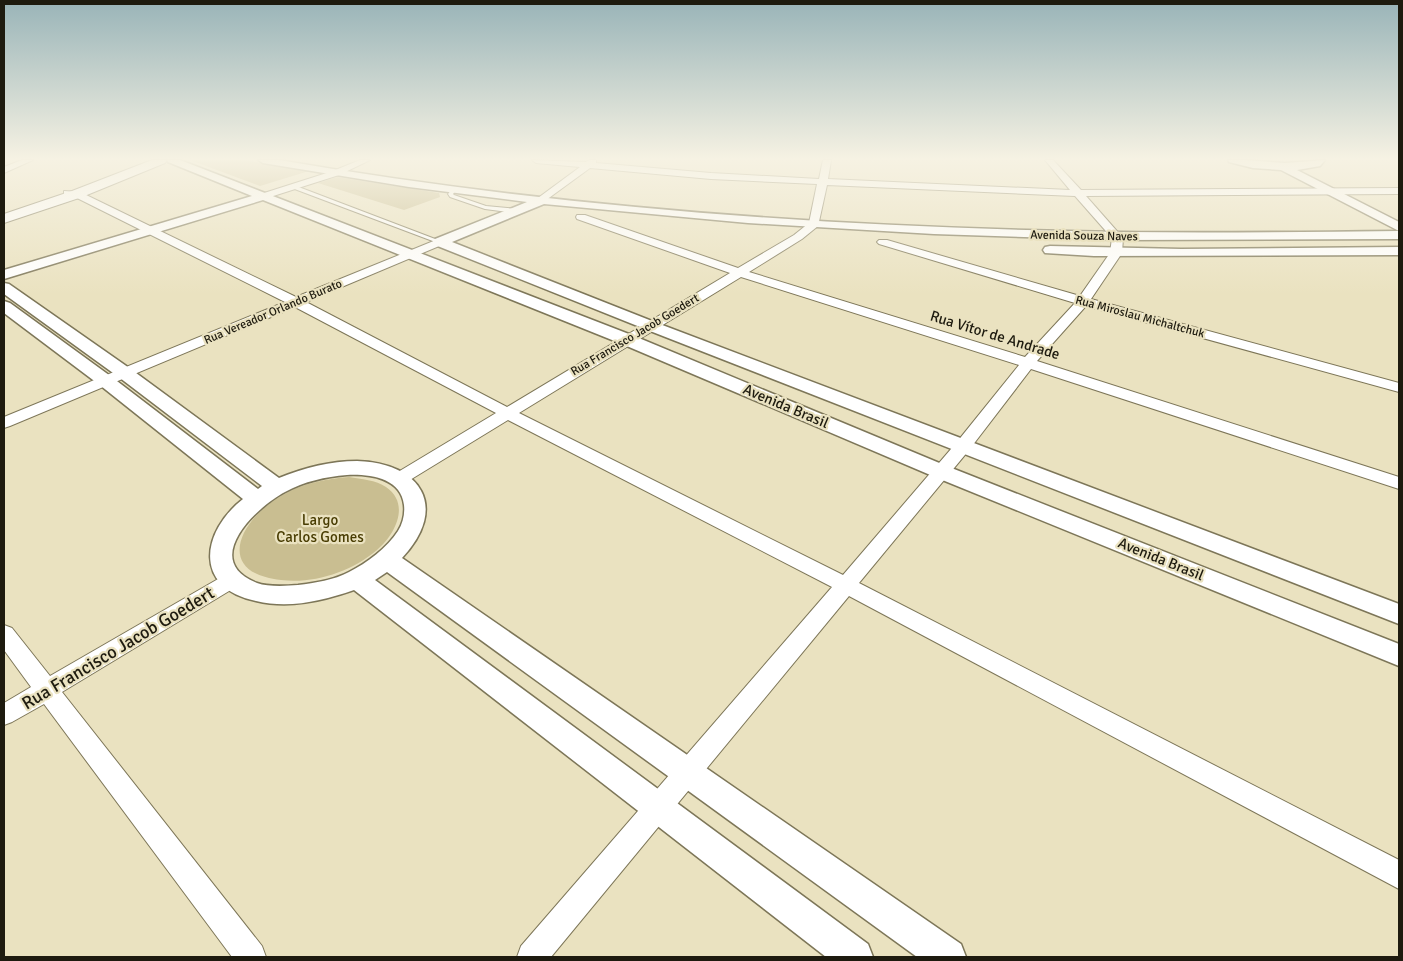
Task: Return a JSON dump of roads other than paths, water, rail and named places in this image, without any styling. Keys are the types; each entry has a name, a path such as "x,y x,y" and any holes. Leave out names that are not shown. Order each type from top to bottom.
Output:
{"main road":[{"path":"4,213 32,205"},
{"path":"4,219 41,205"}],"street":[{"path":"98,205 296,302 507,413 846,585 1399,875"},
{"path":"4,275 152,230 226,205"},
{"name":"Avenida Brasil","path":"286,205 628,340 942,472 1399,655"},
{"name":"Rua Vereador Orlando Burato","path":"4,423 532,205"},
{"name":"Avenida Souza Naves","path":"597,205 814,224 1117,245 1399,251"},
{"path":"814,224 818,205"},
{"path":"532,957 964,446 1028,362 1083,301 1117,245 1088,205"},
{"path":"1357,205 1399,227"},
{"path":"1376,205 1399,216"},
{"path":"519,211 739,232"},
{"name":"Rua Vítor de Andrade","path":"581,217 738,272 1028,362 1399,482"},
{"name":"Rua Francisco Jacob Goedert","path":"399,479 798,237 814,224"},
{"path":"778,235 817,238"},
{"name":"Avenida Souza Naves","path":"1040,249 1399,235"},
{"name":"Avenida Brasil","path":"440,242 651,326 1399,614"},
{"path":"878,242 938,245"},
{"name":"Rua Miroslau Michaltchuk","path":"878,242 1399,388"},
{"path":"4,287 126,374 278,487"},
{"path":"4,306 107,382 257,499"},
{"path":"358,468 381,471 399,479 411,491 416,506 414,523 404,542 386,559 356,579 306,594 276,595 250,590 232,580 220,562 222,540 236,518 257,499 278,487 304,476 332,469 358,468"},
{"path":"386,559 948,957"},
{"path":"356,579 855,957"},
{"name":"Rua Francisco Jacob Goedert","path":"4,715 232,580"},
{"path":"4,634 48,689 251,957"}],"lane":[{"name":"Avenida Brasil","path":"341,205 440,242"},
{"path":"479,205 519,211"}],"park label":[{"name":"Largo Carlos Gomes","path":"320,528"}]}
